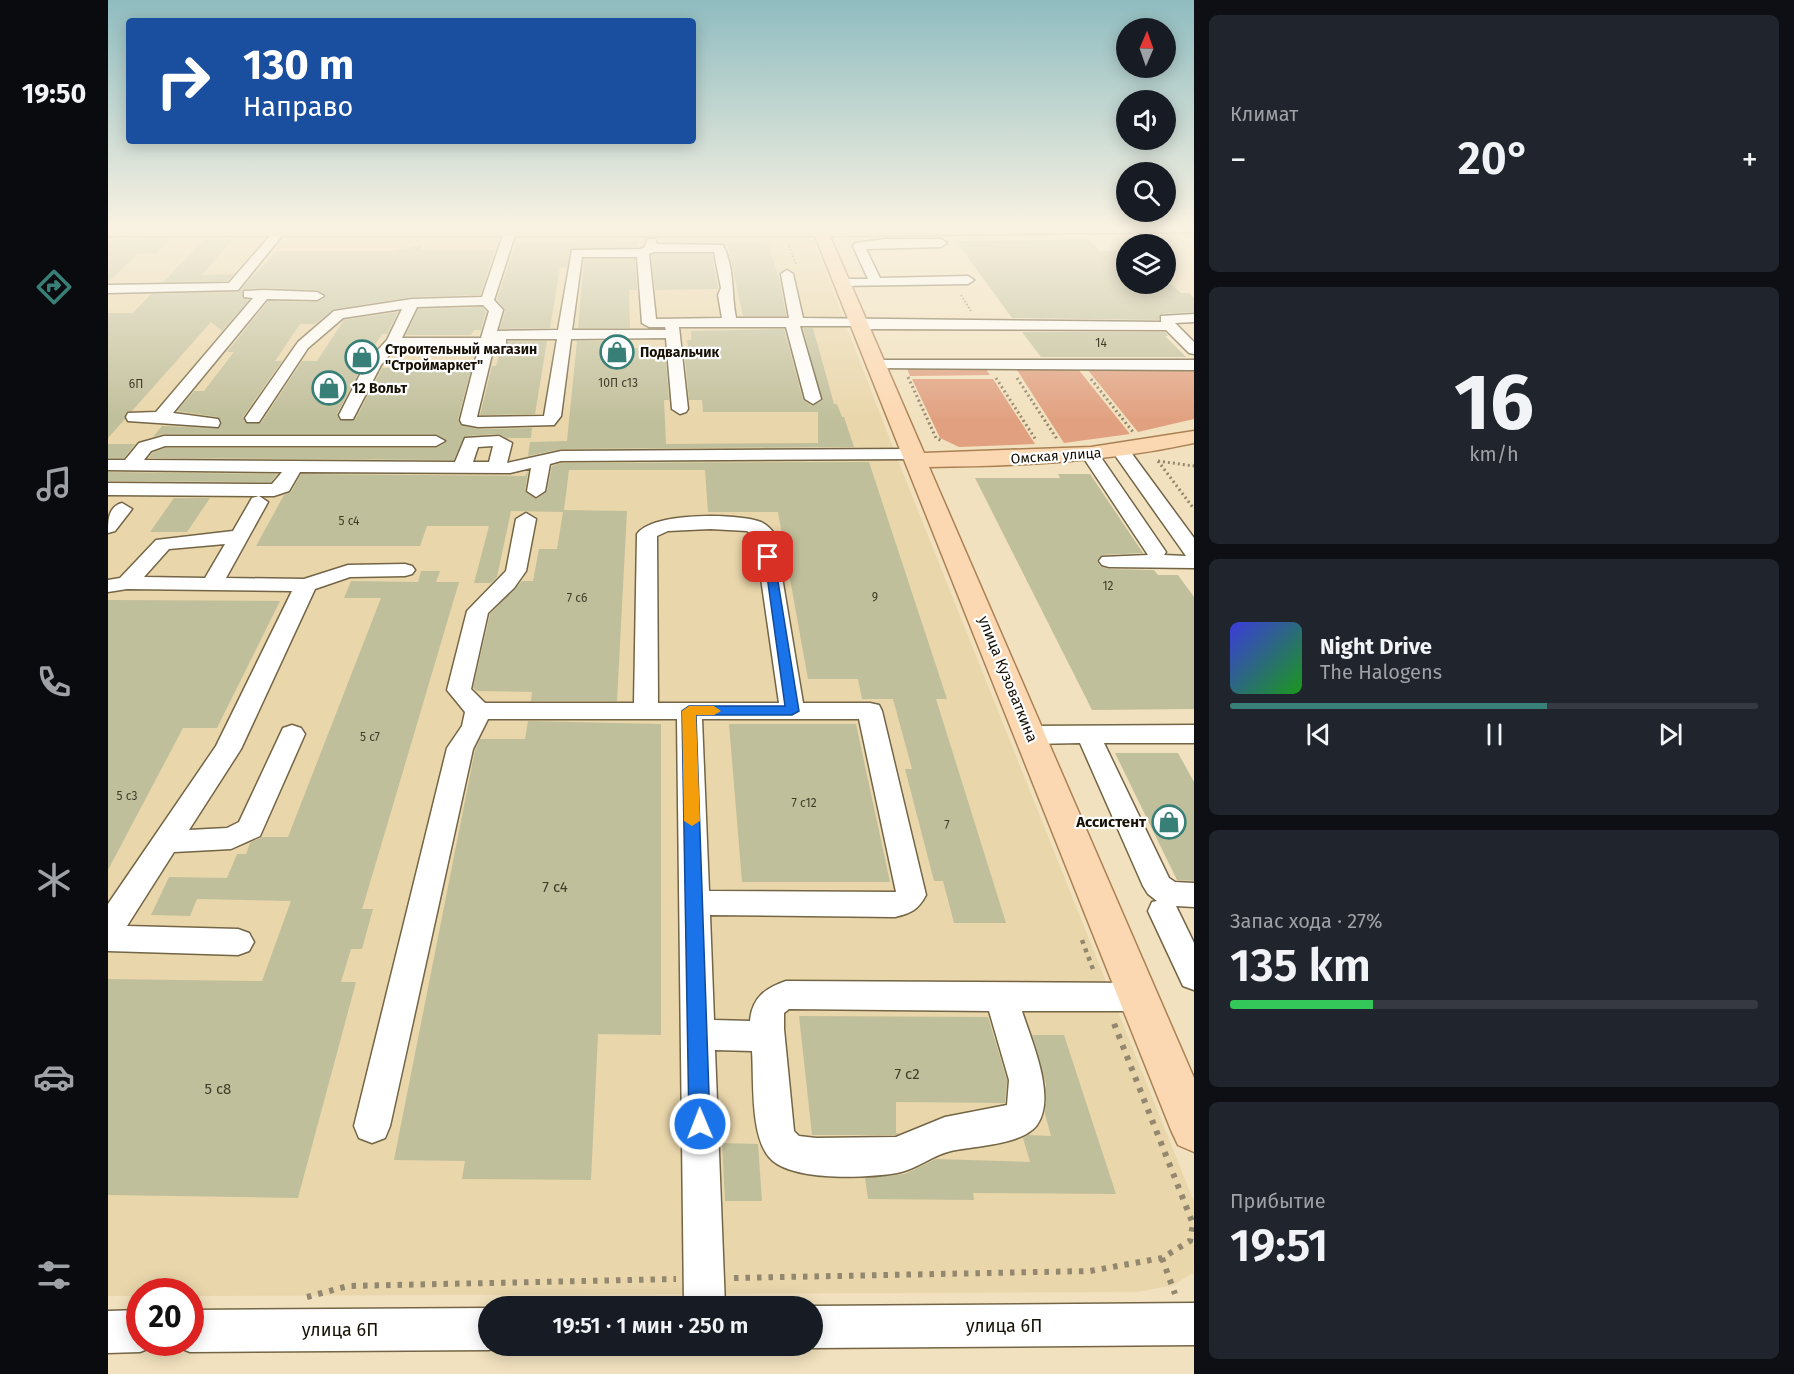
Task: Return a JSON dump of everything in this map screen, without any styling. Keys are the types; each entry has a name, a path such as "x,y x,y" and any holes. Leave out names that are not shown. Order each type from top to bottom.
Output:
{"main road":[{"name":"улица Кузоваткина","path":"846,292 1194,1130"},
{"name":"Омская улица","path":"916,457 1003,460 1090,454 1123,444 1194,436"}],"street":[{"path":"152,292 234,298 264,294 317,296"},
{"path":"182,371 228,317 238,292"},
{"path":"487,301 490,292"},
{"path":"253,417 303,345 336,315 418,302 487,301 496,310 467,417 472,421 537,422 551,419 570,292"},
{"path":"644,328 645,292"},
{"path":"726,292 730,323"},
{"path":"792,292 795,303 795,322 813,399"},
{"path":"162,417 264,294"},
{"path":"348,416 374,363 393,342 418,302 418,297 363,297"},
{"path":"1194,318 1166,319 1194,350"},
{"path":"393,342 564,338 644,328 730,323 1170,326"},
{"path":"994,326 1012,365"},
{"path":"672,328 680,409"},
{"path":"877,365 1194,365"},
{"path":"134,417 162,417 212,423"},
{"path":"130,465 145,447 164,441 430,441 413,467"},
{"path":"462,467 471,442 499,441 503,443 496,468"},
{"path":"1123,444 1194,552"},
{"path":"1090,454 1156,552"},
{"path":"108,465 496,468 522,466 561,456 916,457"},
{"path":"536,491 543,460"},
{"path":"108,489 274,490 282,487 294,466"},
{"path":"212,584 259,502"},
{"path":"108,527 122,508"},
{"path":"526,519 516,571 507,584 478,611 474,626 459,690 478,711 870,711 911,896 904,903 895,905 694,903"},
{"path":"646,711 647,534 652,529 669,524 747,525 762,531 765,535 792,711"},
{"path":"117,584 163,544 240,536"},
{"path":"1109,561 1194,562"},
{"path":"117,584 306,585 348,571 405,570"},
{"path":"108,929 228,749 306,585"},
{"path":"372,1126 460,748 474,728 478,711"},
{"path":"689,711 705,1296"},
{"path":"167,842 231,838 250,829 292,734"},
{"path":"1033,740 1194,734"},
{"path":"1033,740 1092,746 1194,744"},
{"path":"1092,746 1158,886 1164,892 1174,895 1194,895"},
{"path":"1163,911 1194,976"},
{"path":"108,938 238,942"},
{"path":"1001,997 1026,1080 1025,1112 1017,1121 948,1134 897,1155 810,1155 794,1153 780,1145 776,1134 766,1015 769,1006 776,999 786,996 1139,997"},
{"path":"698,1035 768,1036"},
{"name":"улица 6П","path":"823,1327 1194,1324"},
{"name":"улица 6П","path":"204,1331 478,1329"},
{"path":"108,1332 126,1331"}],"path":[{"path":"959,292 979,324 994,326"},
{"path":"902,365 936,438 946,443"},
{"path":"988,365 1040,446"},
{"path":"1012,365 1060,445"},
{"path":"1079,365 1135,435 1123,444"},
{"path":"1194,466 1158,461 1194,509"}],"shaded area":[{"path":"108,292 833,292 1194,1202 1193,1273 1174,1285 1137,1292 204,1296 204,1278 126,1278 126,1296 108,1296"},
{"path":"1015,367 1078,369 1130,434 1064,443"},
{"path":"1194,367 1194,419 1138,432 1087,369"},
{"path":"907,368 985,368 990,375 910,376"},
{"path":"912,379 993,379 1035,444 959,447 940,438"}],"building":[{"path":"242,292 242,298 249,300 222,331 211,322 132,411 126,412 125,419 108,438 108,313 133,313 151,294"},
{"path":"320,292 481,292 480,295 412,297 334,309 315,324 300,324 275,361 282,361 243,417 245,423 261,423 302,361 317,361 344,320 398,312 387,334 382,334 364,362 337,414 339,420 355,420 382,368 472,366 458,419 460,425 478,429 532,428 531,438 507,438 499,434 465,436 454,460 149,458 152,453 165,448 436,448 447,442 436,434 164,434 153,437 162,426 220,428 222,422 218,417 177,411 194,391 204,391 234,352 227,352 268,301 317,302 326,297"},
{"path":"499,292 556,292 550,328 500,329 505,311 497,299"},
{"path":"581,292 629,292 630,328 578,328"},
{"path":"738,292 782,292 786,316 743,316"},
{"path":"993,292 1176,294 1180,292 1189,293 1194,298 1194,312 1161,314 1159,320 1012,318"},
{"path":"482,307 486,312 481,330 474,330 471,335 406,335 418,309"},
{"path":"803,328 813,328 834,404 837,404 844,417 854,447 561,449 528,456 530,442 567,441 577,341 630,341 630,348 665,348 669,400 664,400 666,444 818,443 818,412 703,412 702,400 689,400 684,348 688,348 687,340 691,340 691,331 784,329 803,400 812,406 822,401"},
{"path":"1022,332 1165,332 1168,336 1165,336 1186,357 1041,357"},
{"path":"508,341 547,341 535,414 480,415 492,366 496,366 501,348 508,347"},
{"path":"108,444 135,444 124,458 108,458"},
{"path":"869,462 947,699 936,699 1006,923 954,923 943,881 934,881 905,769 912,769 893,699 862,699 858,679 808,679 778,512 708,512 705,470 569,470 564,510 627,511 617,701 531,701 532,692 477,691 473,688 490,614 522,581 533,581 539,549 557,549 563,512 511,511 497,577 491,583 474,583 489,526 427,526 420,546 256,546 284,495 291,492 301,474 525,476 528,471 525,491 537,499 547,491 552,466 561,463"},
{"path":"108,472 277,474 271,482 108,481"},
{"path":"1058,474 1090,474 1143,553 1102,555 1097,561 1100,566 1109,569 1154,570 1158,575 1178,575 1194,597 1194,709 1092,710 975,478 1060,478"},
{"path":"174,498 210,498 187,532 150,532"},
{"path":"421,571 440,571 436,582 459,582 362,909 373,909 362,949 351,949 341,982 356,982 298,1198 108,1195 108,979 262,981 291,901 197,899 190,916 151,915 169,877 227,878 237,854 246,854 250,843 262,837 288,837 381,598 344,598 351,581 418,582"},
{"path":"108,600 280,601 217,728 183,728 108,870"},
{"path":"528,721 661,724 661,1035 598,1034 591,1180 462,1179 465,1161 394,1160 475,750 480,739 525,739"},
{"path":"729,724 856,724 890,882 742,882"},
{"path":"1115,753 1178,753 1194,782 1194,881 1177,880"},
{"path":"799,1016 988,1017 1007,1080 1005,1103 896,1102 896,1133 899,1133 896,1135 812,1135"},
{"path":"1032,1035 1064,1035 1116,1194 973,1193 974,1200 868,1199 865,1178 905,1174 936,1159 1030,1162 1023,1138 1028,1135 1051,1136 1045,1114 1046,1084"},
{"path":"722,1143 758,1144 762,1201 725,1201"}],"slow traffic":[{"path":"692,821 689,711 714,711"}],"place":[{"name":"Подвальчик","path":"617,352"},
{"name":"Строительный магазин \"Строймаркет\"","path":"362,357"},
{"name":"12 Вольт","path":"329,388"},
{"name":"Ассистент","path":"1169,822"}],"route":[{"path":"700,1124 689,711 792,711 768,557"}]}
